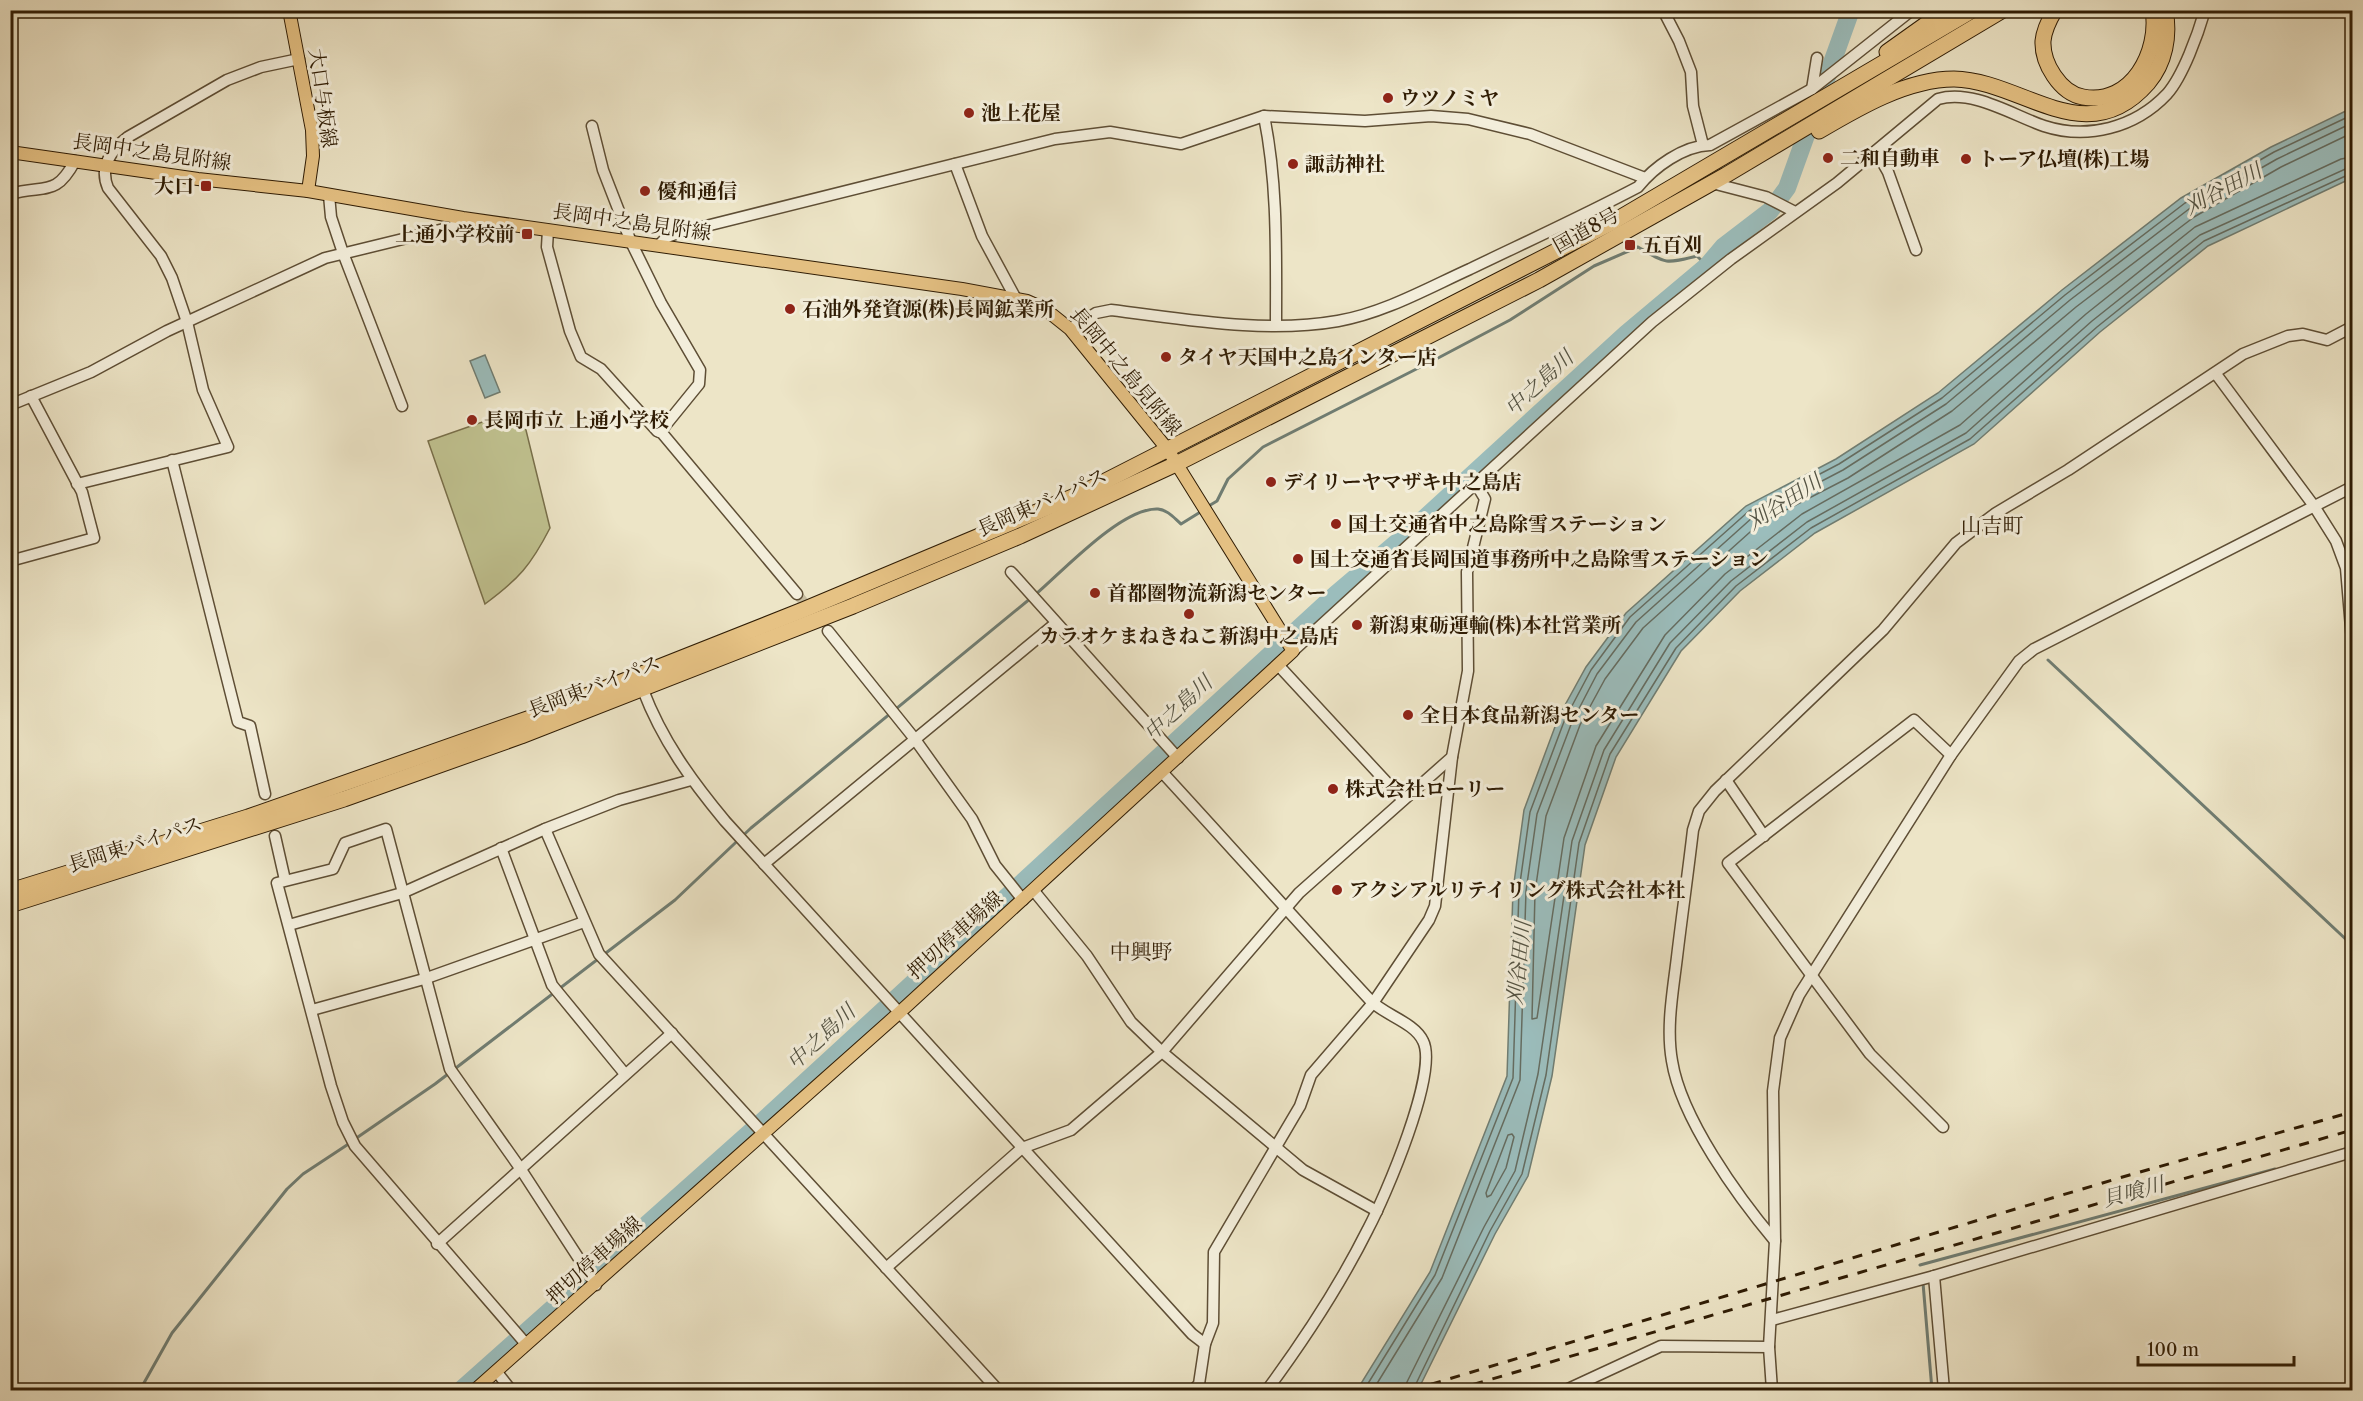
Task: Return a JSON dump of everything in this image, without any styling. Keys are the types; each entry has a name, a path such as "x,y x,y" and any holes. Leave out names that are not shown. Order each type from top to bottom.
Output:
{"highway":[{"path":"1832,94 1946,10"},
{"name":"国道8号","path":"1168,450 1638,208 1973,10"},
{"name":"国道8号","path":"1176,464 1539,280 1795,139 2003,10"},
{"path":"2055,10 2043,41 2050,70 2073,94 2098,98 2125,87 2143,68 2155,38 2153,10"},
{"path":"1829,119 1916,85 1954,79 1980,83 2063,112 2102,112 2126,102 2152,78 2160,65 2168,35 2165,10"},
{"name":"長岡東バイパス","path":"10,891 248,817 533,717 653,671 1000,529 1168,450"},
{"name":"長岡東バイパス","path":"10,905 344,799 643,690 980,554 1176,464"}],"main road":[{"name":"大口与板線","path":"289,10 312,130 313,156 308,192"},
{"name":"長岡中之島見附線","path":"10,152 329,195 464,218 1015,297 1045,309 1070,329 1168,450 1176,464"},
{"path":"1176,464 1293,651"},
{"name":"押切停車場線","path":"475,1390 764,1134 894,1005 1034,891 1293,651"}],"street":[{"path":"1663,10 1679,41 1691,72 1693,106 1703,146"},
{"path":"1070,329 1096,313 1111,310 1217,322 1276,325 1338,321 1367,313 1516,247 1638,187 1645,178 1667,161 1710,145 1812,89 1912,10"},
{"path":"1293,651 1652,321 1876,151 1938,99 1948,96 1972,100 2058,130 2090,133 2112,129 2143,112 2167,94 2182,68 2205,10"},
{"path":"1812,89 1817,58"},
{"path":"77,484 228,447 203,390 188,322 161,256 108,188 104,178 105,165 117,146 128,137 227,80 261,67 298,59"},
{"path":"659,245 667,237 678,233 1055,139 1101,132 1181,144 1264,116 1365,120 1431,116 1468,119 1530,134 1645,178"},
{"path":"1264,116 1272,159 1275,198 1276,325"},
{"path":"592,126 603,170 631,242 661,303 699,367 701,377 699,384 660,432"},
{"path":"1876,151 1888,172 1916,250"},
{"path":"10,194 48,188 64,181 75,161"},
{"path":"955,164 982,236 1015,297"},
{"path":"1712,183 1771,200 1795,212"},
{"path":"329,195 331,217 343,253 402,406"},
{"path":"10,405 91,372 188,322 343,253 453,226 462,223 464,218"},
{"path":"548,230 547,247 570,331 581,357 602,369 660,432 797,594"},
{"path":"1516,247 1526,267"},
{"path":"1775,1241 1751,1212 1700,1132 1675,1077 1671,1060 1670,1036 1674,983 1693,830 1699,811 1726,780 1883,630 1956,543 1996,513 2068,470 2243,354 2288,336 2303,334 2327,340 2352,327"},
{"path":"2216,374 2314,506 2343,554 2349,592 2352,640"},
{"path":"10,561 94,538 77,484 31,396"},
{"path":"172,460 238,722 250,726 265,794"},
{"path":"1193,1390 1199,1384 1203,1372 1205,1344 1213,1323 1214,1252 1300,1106 1311,1075 1373,1003 1429,920 1435,906 1452,757 1468,671 1467,572 1485,499 1476,484"},
{"path":"1772,1390 1769,1347 1775,1241 1774,1067 1785,1025 1811,978 1951,755 2019,661 2034,649 2352,488"},
{"path":"1011,572 1178,758"},
{"path":"764,864 1056,623"},
{"path":"828,631 914,738 972,819 995,865 1023,900"},
{"path":"1279,666 1403,800"},
{"path":"643,690 671,750 691,780 764,864 1022,1148 1192,1334 1205,1344"},
{"path":"1943,1127 1870,1054 1811,978 1728,863 1914,720 1951,755"},
{"path":"886,1268 1022,1148 1071,1130 1162,1052 1299,892 1452,757"},
{"path":"1162,772 1373,1003 1417,1033 1424,1042 1427,1069 1421,1098 1377,1211 1313,1321 1267,1390"},
{"path":"289,925 402,893 545,829 620,800 691,780"},
{"path":"1726,780 1764,836"},
{"path":"526,1344 364,1159 350,1137 331,1086 277,882 333,869 345,843 386,829 424,979 450,1069 520,1168 596,1285"},
{"path":"545,829 599,954 998,1390"},
{"path":"275,836 285,880"},
{"path":"501,848 552,985 561,999 626,1074"},
{"path":"1034,891 1087,956 1131,1022 1162,1052 1303,1170 1377,1211"},
{"path":"312,1010 424,979 584,922"},
{"path":"437,1244 672,1032"},
{"path":"1772,1320 1934,1276 2352,1152"},
{"path":"1934,1276 1944,1390"},
{"path":"1566,1390 1661,1346 1769,1347"},
{"path":"496,1371 511,1390"}],"green space":[{"path":"508,413 524,422 550,528 537,552 523,570 507,587 485,604 428,441"}],"water":[{"name":"刈谷田川","path":"2352,108 2352,178 2208,246 2100,332 1974,444 1815,533 1740,591 1681,651 1616,757 1585,845 1552,1076 1528,1176 1495,1234 1418,1390 1357,1390 1430,1272 1507,1076 1513,890 1524,810 1559,716 1586,667 1626,613 1746,506 1836,459 1938,393 2062,290 2181,198 2271,147"},
{"path":"485,355 500,392 485,398 470,361"}],"waterway":[{"name":"中之島川","path":"461,1390 764,1120 1336,594 1415,527 1626,334 1707,266 1723,247 1770,211 1787,188 1851,10"},
{"path":"1207,507 1217,501 1228,479 1263,447 1510,320 1594,266 1638,247 1666,261 1697,256 1707,266"},
{"path":"1036,594 1077,556 1128,518 1144,511 1158,509 1168,513 1181,524 1202,511"},
{"path":"355,1139 435,1084 675,900 751,828 1031,598"},
{"path":"2048,660 2352,945"},
{"path":"140,1390 172,1333 287,1189 303,1174 350,1143"},
{"name":"貝喰川","path":"1920,1265 2275,1169"},
{"name":"貝喰川","path":"1923,1283 1932,1390"}],"tunnel":[{"path":"797,594 828,631"}],"railway":[{"path":"1412,1390 2119,1178 2352,1112"},
{"path":"1454,1390 2352,1130"}],"place":[{"name":"ウツノミヤ","path":"1388,98"},
{"name":"池上花屋","path":"969,113"},
{"name":"二和自動車","path":"1828,158"},
{"name":"トーア仏壇(株)工場","path":"1966,159"},
{"name":"諏訪神社","path":"1293,164"},
{"name":"大口","path":"206,186"},
{"name":"優和通信","path":"645,191"},
{"name":"上通小学校前","path":"527,234"},
{"name":"五百刈","path":"1630,245"},
{"name":"石油外発資源(株)長岡鉱業所","path":"790,309"},
{"name":"タイヤ天国中之島インター店","path":"1166,357"},
{"name":"長岡市立 上通小学校","path":"472,420"},
{"name":"デイリーヤマザキ中之島店","path":"1271,482"},
{"name":"国土交通省中之島除雪ステーション","path":"1336,524"},
{"name":"国土交通省長岡国道事務所中之島除雪ステーション","path":"1298,559"},
{"name":"首都圏物流新潟センター","path":"1095,593"},
{"name":"カラオケまねきねこ新潟中之島店","path":"1189,614"},
{"name":"新潟東砺運輸(株)本社営業所","path":"1357,625"},
{"name":"全日本食品新潟センター","path":"1408,715"},
{"name":"株式会社ローリー","path":"1333,789"},
{"name":"アクシアルリテイリング株式会社本社","path":"1337,890"}],"district":[{"name":"山吉町","path":"1992,526"},
{"name":"中興野","path":"1141,952"}]}
